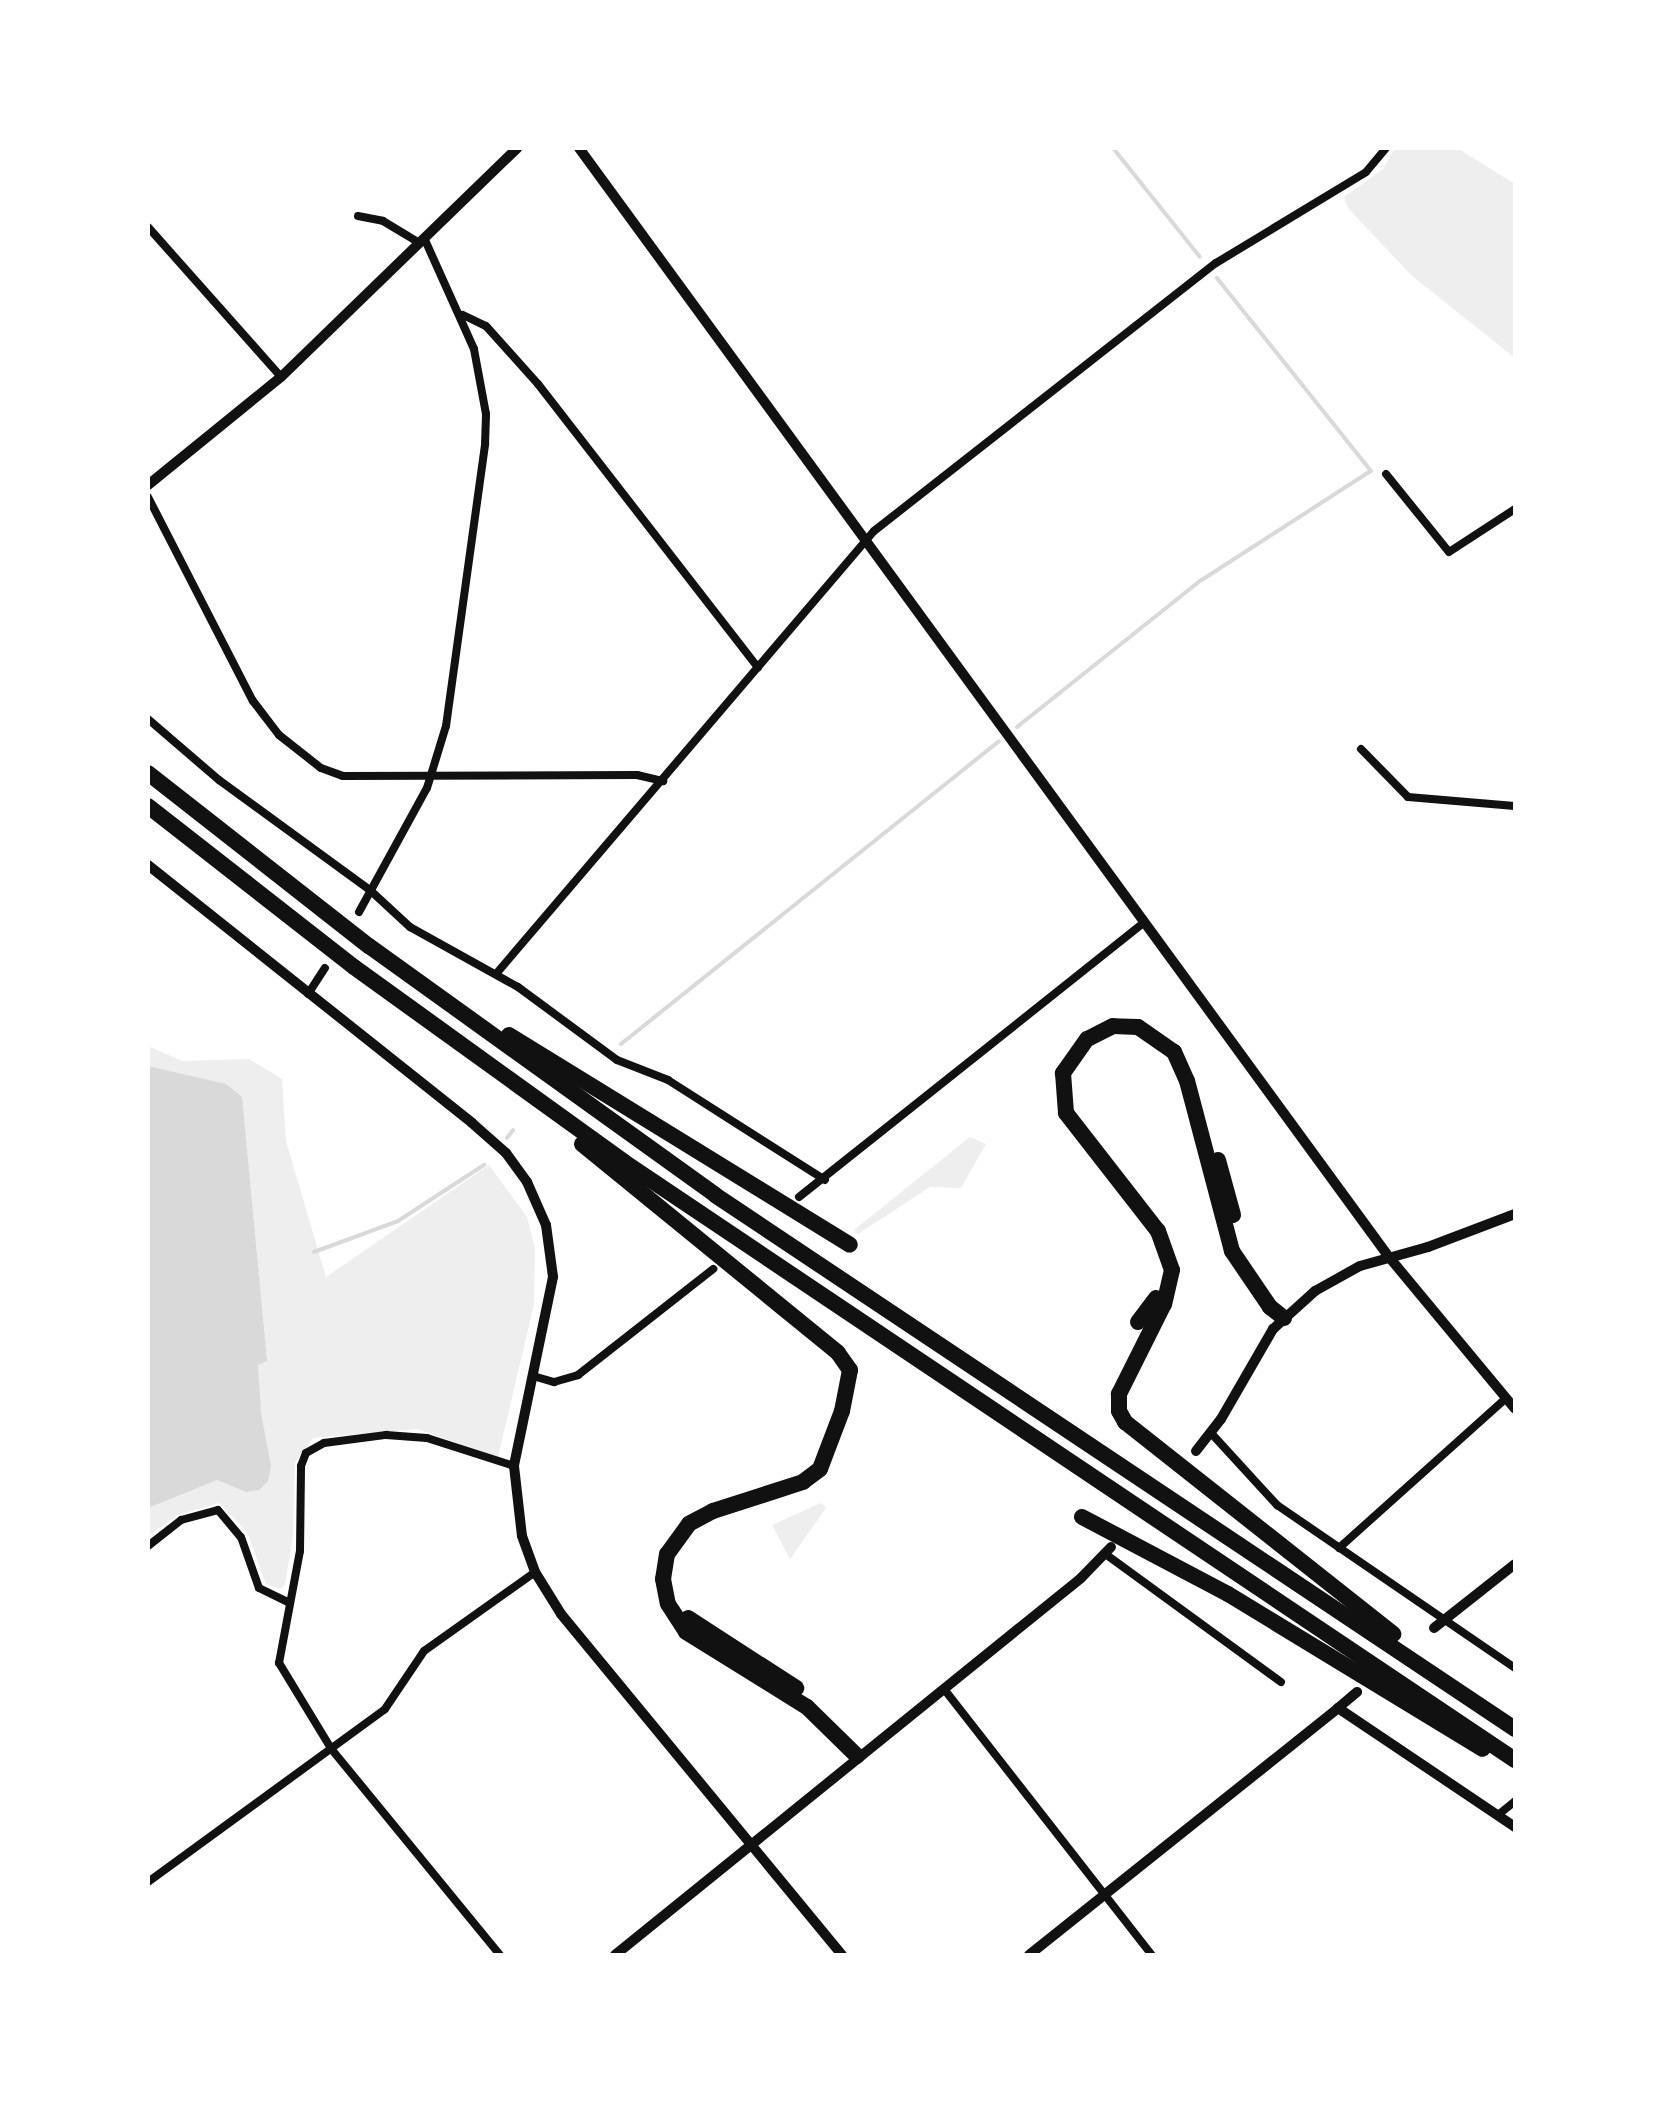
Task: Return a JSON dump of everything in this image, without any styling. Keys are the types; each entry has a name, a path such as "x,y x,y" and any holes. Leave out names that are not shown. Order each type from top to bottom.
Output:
{"highway":[{"path":"148,773 369,946 715,1195 1515,1729"},
{"path":"148,806 488,1066 845,1361 849,1388 820,1469 803,1482 713,1511 689,1524 667,1554 663,1579 668,1604 686,1632 807,1707 857,1756"},
{"path":"369,946 725,1173 850,1245"},
{"path":"1138,1322 1161,1284 1157,1249 1066,1130 1051,1091 1055,1064 1070,1040 1095,1022 1124,1016 1164,1028 1189,1058 1239,1244 1284,1318"},
{"path":"1284,1318 1270,1307 1232,1251 1187,1081 1174,1052 1138,1027 1113,1026 1087,1039 1063,1073 1066,1113 1158,1231 1172,1270 1164,1304 1119,1394 1125,1422 1468,1697"},
{"path":"488,1066 822,1298 1515,1760"},
{"path":"818,1487 695,1531 676,1558 674,1590 683,1613 700,1629 815,1701 857,1756"},
{"path":"1082,1517 1228,1594 1515,1768"}],"street":[{"path":"148,485 281,377 517,148"},
{"path":"579,148 1389,1257 1515,1409"},
{"path":"496,974 866,541 1216,263 1366,172 1386,148"},
{"path":"358,216 383,221 421,240 462,315 477,364 486,430 455,691 432,775 359,912"},
{"path":"148,227 281,377"},
{"path":"462,315 486,326 538,384 758,668"},
{"path":"1386,474 1449,552 1515,509"},
{"path":"148,497 253,701 279,735 331,773 637,775 663,781"},
{"path":"148,719 219,780 371,891 410,927 496,974 617,1060 668,1080 825,1180"},
{"path":"1361,749 1408,797 1515,806"},
{"path":"148,865 494,1142 527,1182 546,1225 553,1277 514,1466 522,1536 535,1572 561,1614 753,1843 842,1955"},
{"path":"799,1197 825,1180 1144,923"},
{"path":"308,994 325,968"},
{"path":"1196,1451 1211,1433 1252,1359 1284,1318 1333,1279 1515,1214"},
{"path":"533,1376 554,1382 578,1375 713,1269"},
{"path":"1339,1548 1506,1398"},
{"path":"1211,1433 1277,1505 1515,1668"},
{"path":"500,1955 332,1750 279,1663 300,1551 301,1466 313,1447 354,1437 427,1438 514,1466"},
{"path":"148,1546 181,1520 218,1510 241,1537 259,1588 290,1603"},
{"path":"615,1955 857,1756 1081,1578 1108,1550 1281,1682"},
{"path":"1434,1628 1515,1564"},
{"path":"148,1882 385,1709 424,1651 535,1572"},
{"path":"944,1689 1152,1955"},
{"path":"1029,1955 1357,1692"},
{"path":"1338,1708 1515,1827"},
{"path":"1498,1815 1515,1801"}],"shaded area":[{"path":"1395,148 1457,148 1515,184 1515,358 1411,275 1348,208 1344,197 1383,169"},
{"path":"148,1046 182,1061 249,1059 282,1079 286,1141 326,1277 489,1165 527,1217 535,1249 534,1304 498,1457 417,1429 313,1438 295,1462 293,1536 285,1585 280,1589 266,1584 247,1532 219,1503 178,1515 148,1536"},
{"path":"148,1066 226,1084 242,1097 267,1361 258,1365 261,1413 271,1466 268,1481 259,1490 246,1492 217,1480 148,1508"},
{"path":"970,1137 986,1144 961,1188 930,1187 858,1234 854,1230"},
{"path":"821,1503 826,1508 790,1559 772,1525"}],"waterway":[{"path":"1113,148 1200,257"},
{"path":"1017,727 1200,581 1371,471 1217,278"},
{"path":"621,1044 999,741"},
{"path":"507,1138 513,1130"},
{"path":"314,1252 398,1221 484,1165"}]}
